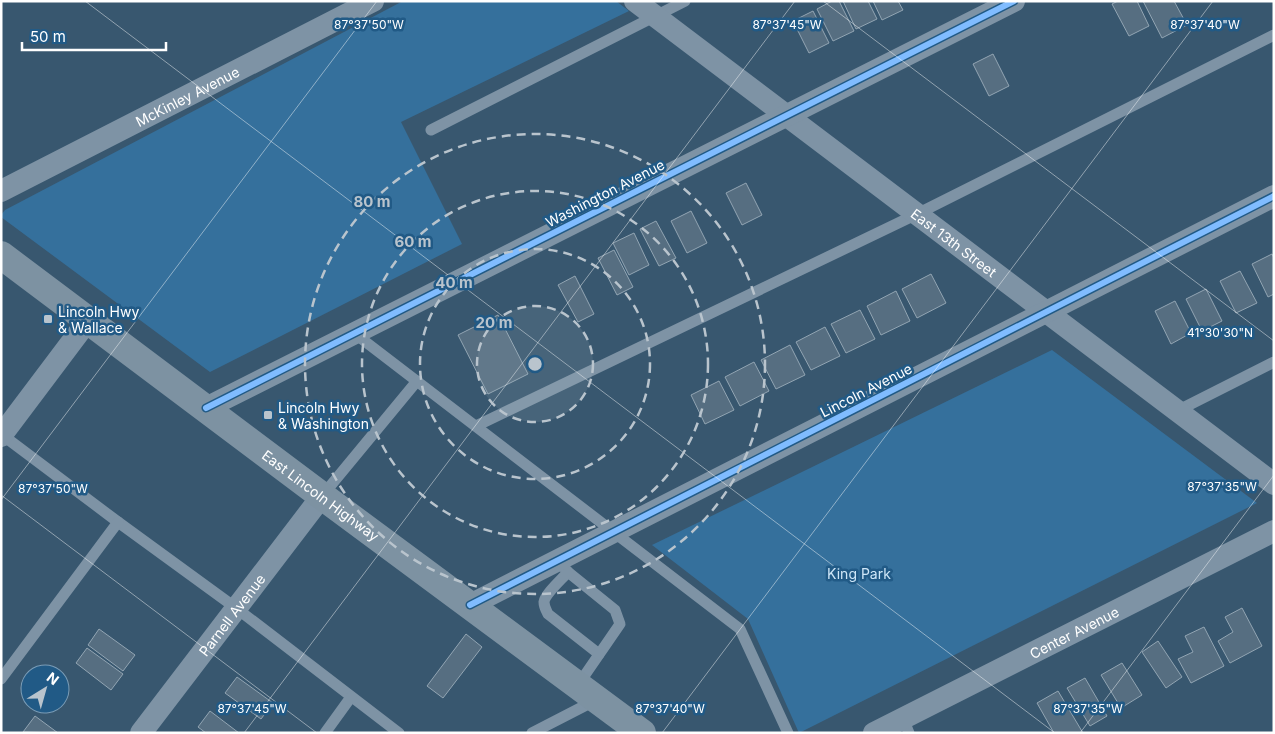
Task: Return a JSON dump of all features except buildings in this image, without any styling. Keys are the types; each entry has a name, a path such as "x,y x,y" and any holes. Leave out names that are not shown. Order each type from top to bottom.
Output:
{"main road":[{"name":"East Lincoln Highway","path":"1,255 642,733"}],"street":[{"name":"McKinley Avenue","path":"1,191 373,1"},
{"name":"East 13th Street","path":"635,1 1274,484"},
{"name":"Washington Avenue","path":"206,408 1014,1"},
{"name":"Lincoln Avenue","path":"470,605 563,566 614,532 1274,196"},
{"path":"2,435 89,319"},
{"name":"Parnell Avenue","path":"141,733 322,496"},
{"name":"Center Avenue","path":"874,733 906,726 1274,531"}],"lane":[{"path":"431,130 684,1"},
{"path":"476,426 917,214 1274,35"},
{"path":"354,333 740,629 788,733"},
{"path":"1177,410 1274,362"},
{"path":"322,496 417,381"},
{"path":"2,435 236,608 399,733"},
{"path":"1,679 118,522"},
{"path":"532,733 588,692 600,654 620,624 615,610 563,566 544,600 544,605 548,614 600,654"},
{"path":"325,733 351,696"}],"green space":[{"path":"403,1 616,1 629,11 401,122 462,244 210,372 1,217 5,210"},
{"name":"King Park","path":"1052,350 1257,503 799,733 748,619 652,545"}],"cycle path":[{"path":"206,408 1014,1"},
{"path":"470,605 1274,196"}],"place":[{"name":"Lincoln Hwy & Wallace","path":"48,319"},
{"name":"Lincoln Hwy & Washington","path":"268,415"}]}
